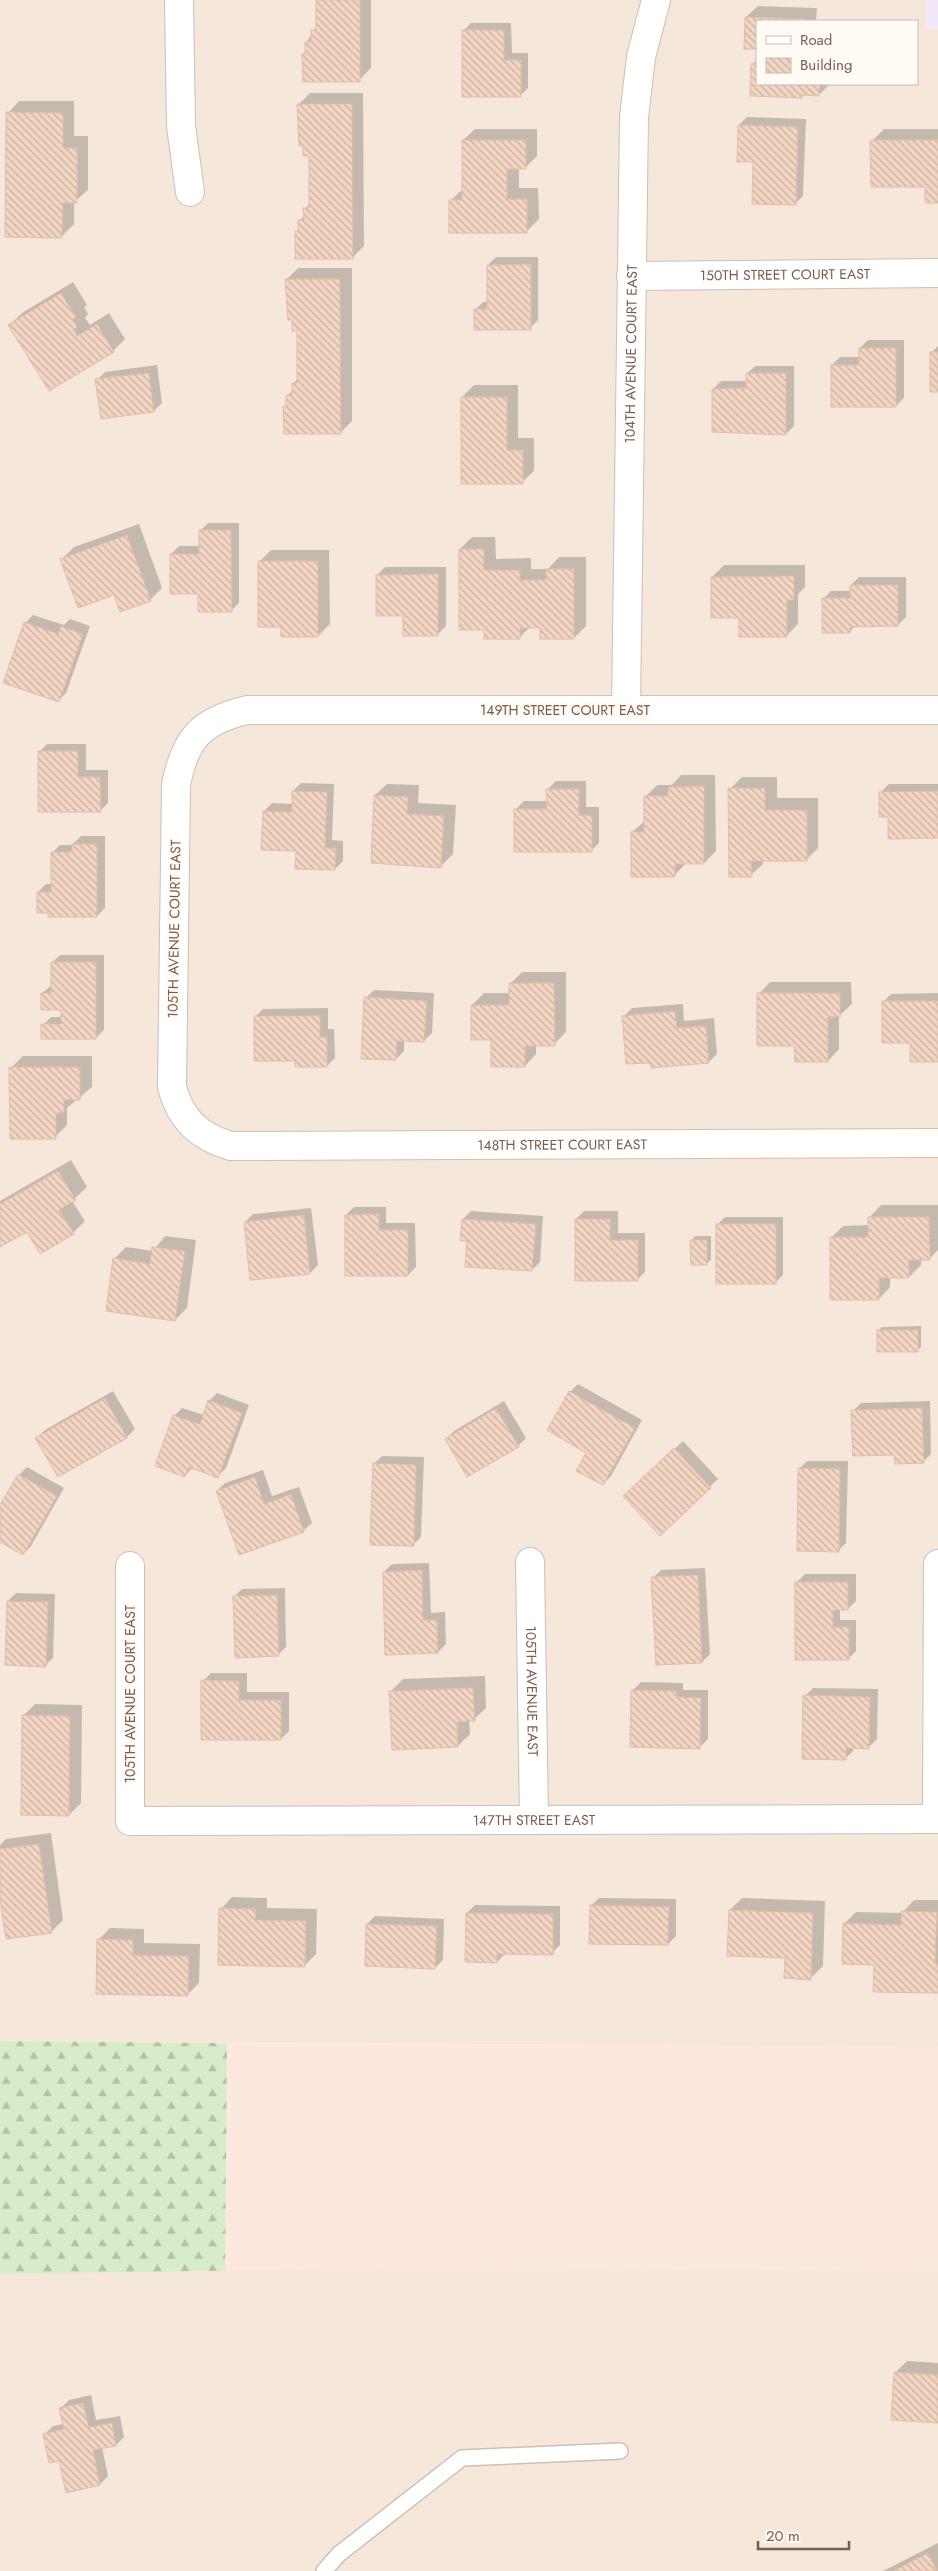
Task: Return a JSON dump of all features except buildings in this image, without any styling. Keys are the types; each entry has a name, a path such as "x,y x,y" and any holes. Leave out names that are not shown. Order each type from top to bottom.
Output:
{"street":[{"path":"179,0 181,126 190,192"},
{"name":"104TH AVENUE COURT EAST","path":"626,710 634,117 641,57 656,0"},
{"name":"150TH STREET COURT EAST","path":"631,276 938,273"},
{"name":"149TH STREET COURT EAST","path":"198,733 223,716 248,710 938,710"},
{"name":"105TH AVENUE COURT EAST","path":"192,1126 176,1103 172,1087 176,785 180,759 198,733"},
{"name":"148TH STREET COURT EAST","path":"192,1126 215,1142 231,1146 938,1143"},
{"name":"105TH AVENUE EAST","path":"530,1562 534,1820"},
{"path":"938,1564 938,1819"},
{"name":"105TH AVENUE COURT EAST","path":"130,1566 130,1821"},
{"name":"147TH STREET EAST","path":"130,1821 938,1819"}],"lane":[{"path":"324,2571 339,2554 462,2458 620,2451"}],"shaded area":[{"path":"0,0 925,0 926,29 938,29 938,2047 0,2041"},
{"path":"925,0 938,0 938,29 926,29"},
{"path":"227,2043 938,2047 938,2270 225,2271"},
{"path":"938,2270 938,2571 0,2571 0,2274 225,2271"}],"green space":[{"path":"0,2041 227,2043 225,2271 0,2274"}]}
